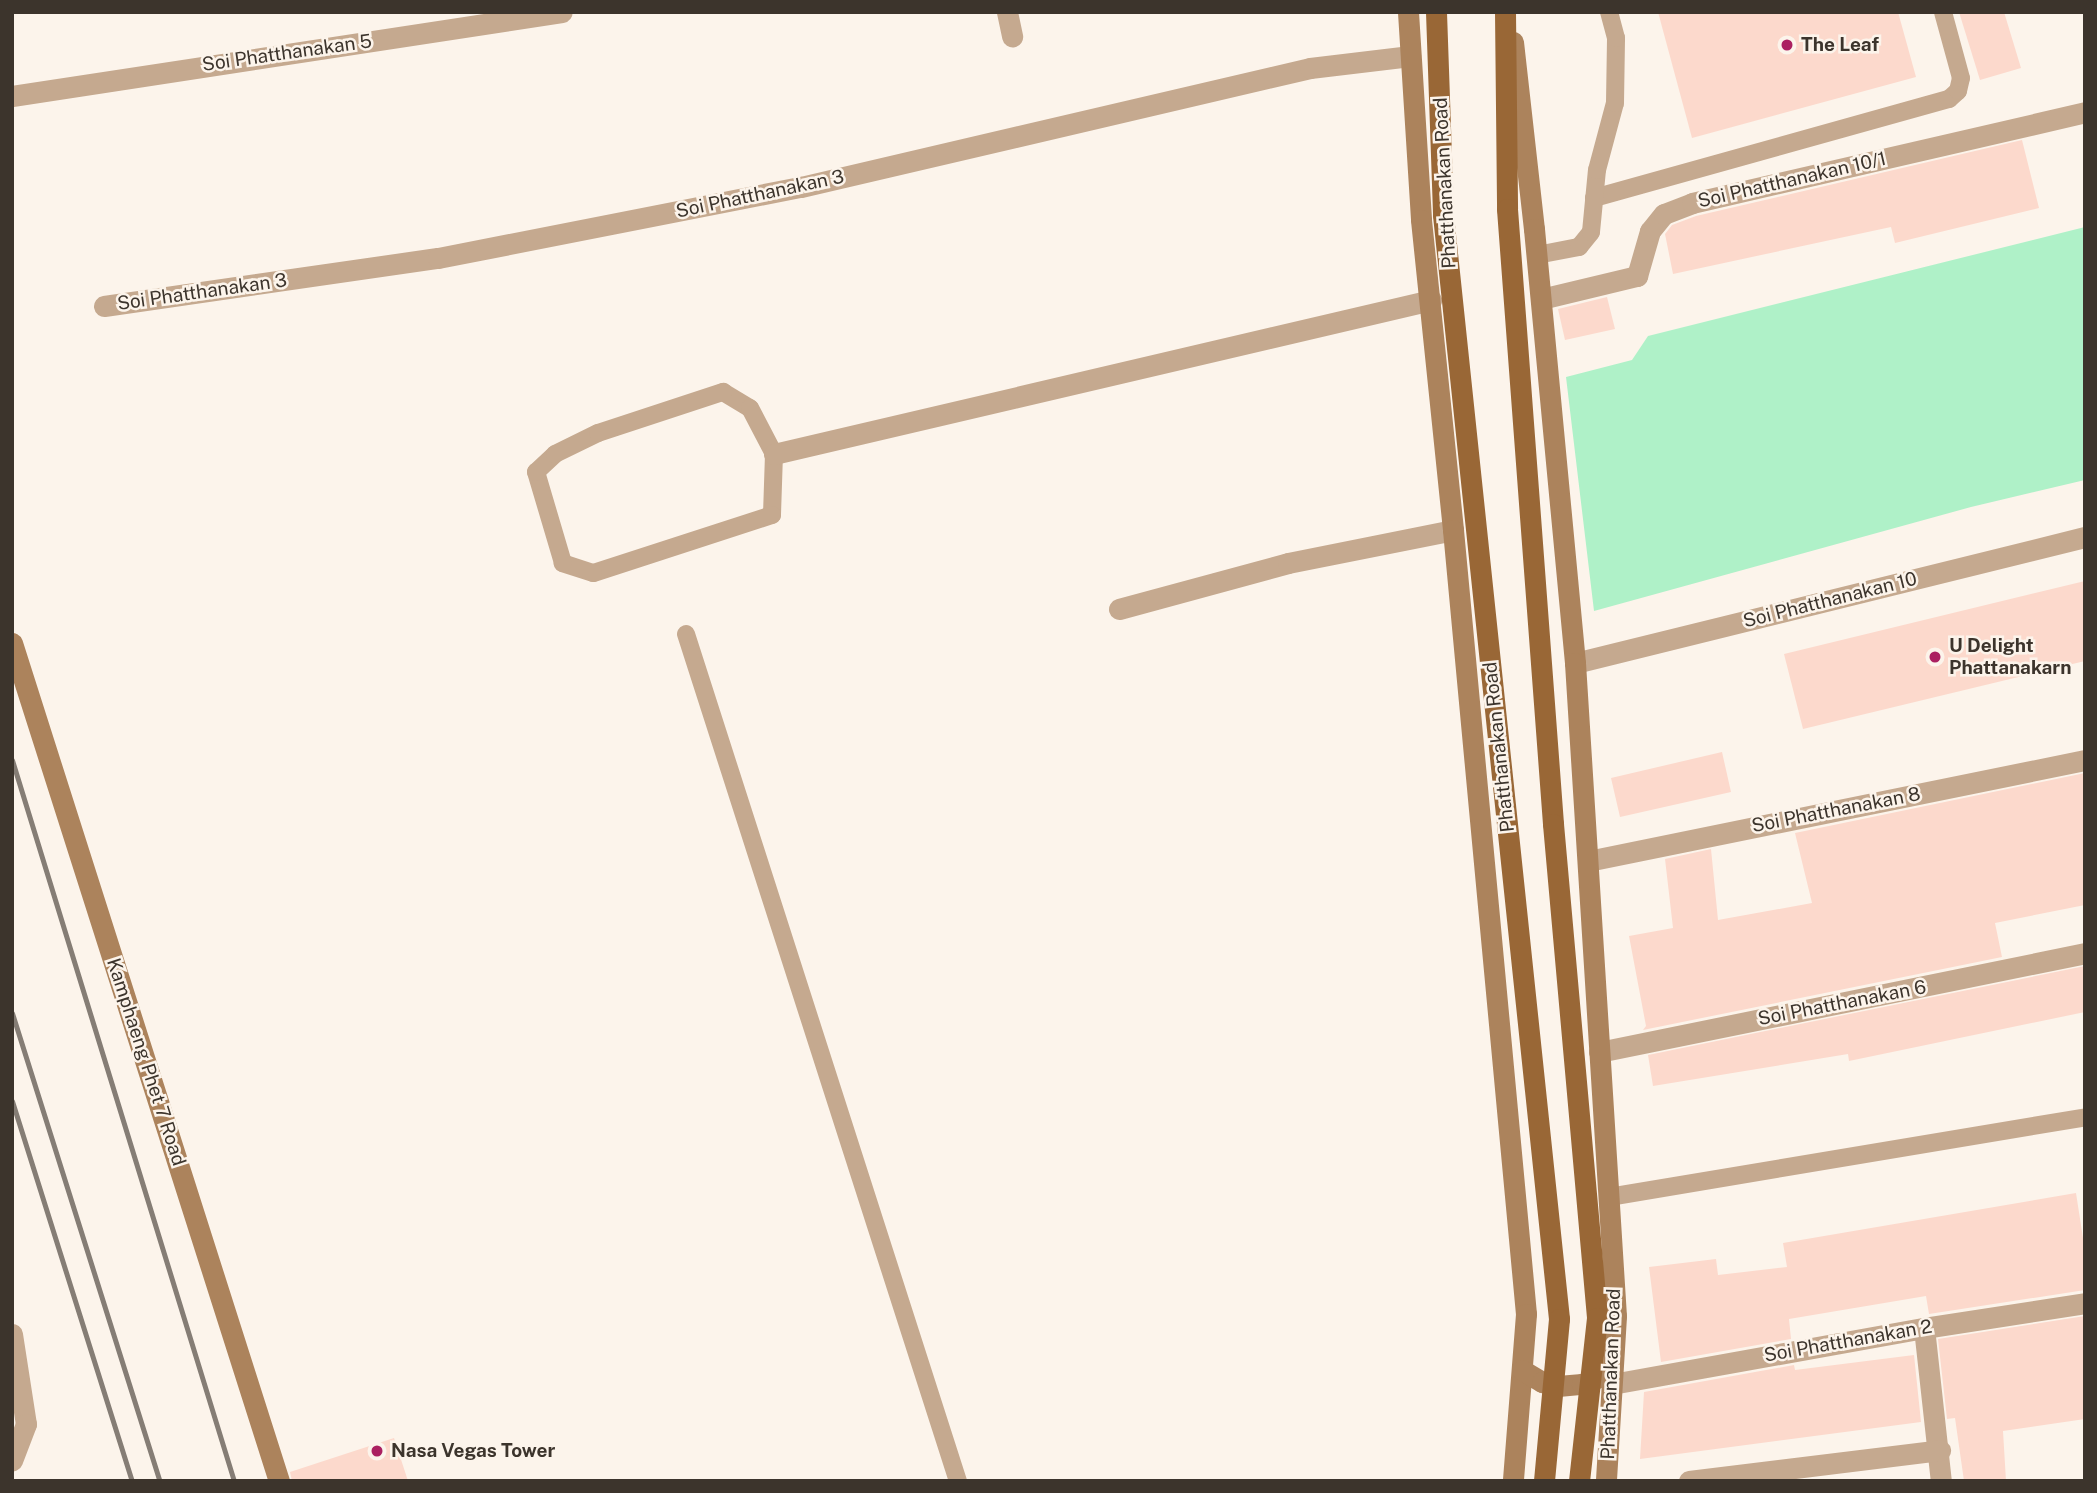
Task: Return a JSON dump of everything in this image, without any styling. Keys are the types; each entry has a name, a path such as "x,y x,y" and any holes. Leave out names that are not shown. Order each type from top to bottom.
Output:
{"main road":[{"name":"Phatthanakan Road","path":"1408,12 1421,220 1431,300 1526,1314 1513,1481"},
{"name":"Phatthanakan Road","path":"1436,12 1443,215 1559,1319 1544,1481"},
{"name":"Phatthanakan Road","path":"1507,12 1537,255 1575,663 1616,1316 1606,1481"},
{"name":"Phatthanakan Road","path":"1507,12 1507,209 1553,824 1597,1318 1579,1481"},
{"name":"Kamphaeng Phet 7 Road","path":"12,643 279,1481"},
{"path":"1522,1370 1542,1382 1558,1386 1612,1377"}],"street":[{"name":"Soi Phatthanakan 5","path":"12,96 562,12"},
{"path":"1007,12 1012,36"},
{"name":"Soi Phatthanakan 3","path":"104,306 438,258 801,187 1310,68 1410,56"},
{"name":"Soi Phatthanakan 10/1","path":"1541,299 1637,276 1650,231 1664,214 1692,203 2085,112"},
{"path":"774,454 1431,300"},
{"path":"1119,609 1288,563 1453,530"},
{"name":"Soi Phatthanakan 10","path":"1575,663 2085,537"},
{"name":"Soi Phatthanakan 8","path":"1588,861 2085,760"},
{"name":"Soi Phatthanakan 6","path":"1599,1052 2085,953"},
{"name":"Soi Phatthanakan 2","path":"1612,1377 2085,1303"},
{"path":"1924,1328 1940,1450 1941,1481"},
{"path":"12,1334 26,1424 12,1460"},
{"path":"1689,1481 1755,1476 1940,1450"}],"lane":[{"path":"1537,255 1584,243 1591,232 1597,170 1615,103 1618,71 1616,38 1608,12"},
{"path":"1594,198 1949,99 1958,91 1961,78 1943,12"},
{"path":"723,392 750,408 774,454 772,515 593,573 563,563 536,472 555,454 598,433 723,392"},
{"path":"686,634 958,1481"},
{"path":"1609,1197 2085,1117"}],"green space":[{"path":"2085,227 2085,480 1971,507 1594,611 1566,377 1632,360 1648,336"}],"building":[{"name":"The Leaf","path":"1658,12 1898,12 1916,77 1692,138"},
{"path":"1959,12 2004,12 2021,68 1980,80"},
{"path":"2022,140 2039,208 1895,243 1891,227 1673,274 1665,234 1672,225 1696,216"},
{"path":"1607,297 1615,329 1565,340 1558,309"},
{"name":"U Delight Phattanakarn","path":"2085,581 2085,661 1803,729 1784,654"},
{"path":"1722,752 1731,792 1620,817 1611,778"},
{"path":"2085,773 2085,905 1995,923 2002,957 1643,1030 1646,1026 1629,936 1673,928 1665,859 1711,849 1718,920 1812,903 1795,833"},
{"path":"2085,966 2085,1012 1849,1061 1848,1054 1653,1086 1648,1055"},
{"path":"2076,1193 2085,1251 2085,1290 1929,1314 1926,1296 1789,1319 1791,1339 1661,1362 1649,1267 1716,1259 1718,1275 1787,1267 1783,1243"},
{"path":"2085,1316 2085,1419 2003,1431 2006,1481 1964,1481 1955,1418 1947,1419 1938,1339"},
{"path":"1914,1355 1921,1422 1640,1459 1644,1392 1794,1365 1795,1370"},
{"name":"Nasa Vegas Tower","path":"394,1438 408,1481 292,1481 290,1472"}],"railway":[{"path":"12,760 234,1481"},
{"path":"12,1013 160,1481"},
{"path":"12,1101 132,1481"}],"place":[{"name":"The Leaf","path":"1787,45"},
{"name":"U Delight Phattanakarn","path":"1935,657"},
{"name":"Nasa Vegas Tower","path":"377,1451"}]}
